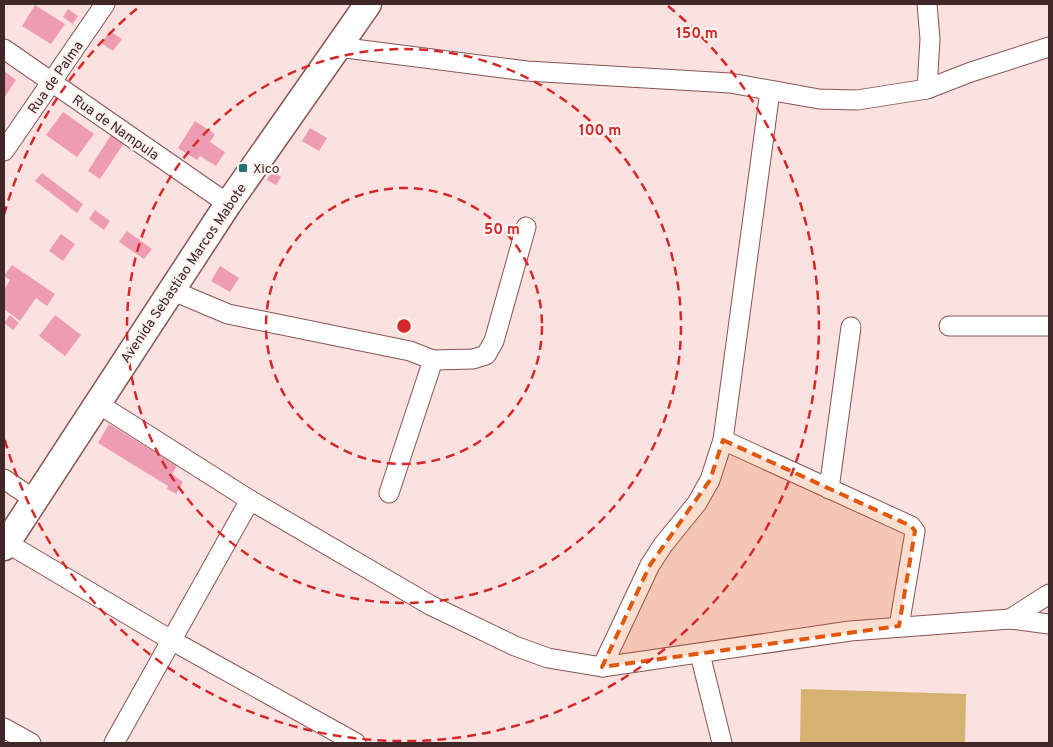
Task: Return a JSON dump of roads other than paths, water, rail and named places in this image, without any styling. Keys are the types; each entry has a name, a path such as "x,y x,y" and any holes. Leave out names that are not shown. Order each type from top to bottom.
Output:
{"main road":[{"name":"Avenida Sebastiao Marcos Mabote","path":"5,545 228,204 368,4"}],"street":[{"name":"Rua de Palma","path":"4,151 105,4"},
{"path":"926,89 930,40 927,4"},
{"path":"338,47 527,71 730,83 750,85 770,91 819,99 857,100 926,89 1049,47"},
{"name":"Rua de Nampula","path":"4,49 228,204"},
{"path":"602,668 650,565 697,503 710,480 723,440 770,91"},
{"path":"171,290 228,314 410,351 433,360 473,359 486,355 494,341 526,227"},
{"path":"949,326 1049,326"},
{"path":"829,489 851,327"},
{"path":"389,492 433,360"},
{"path":"97,403 250,500 430,605 515,646 548,658 602,668 778,641 899,626 1010,619 1049,624"},
{"path":"723,440 758,454 911,526 915,531 899,626"},
{"path":"4,479 35,500"},
{"path":"114,743 250,500"},
{"path":"5,545 356,743"},
{"path":"1010,619 1049,594"},
{"path":"700,654 722,743"},
{"path":"4,728 31,743"}],"place":[{"name":"Xico","path":"243,168"}]}
